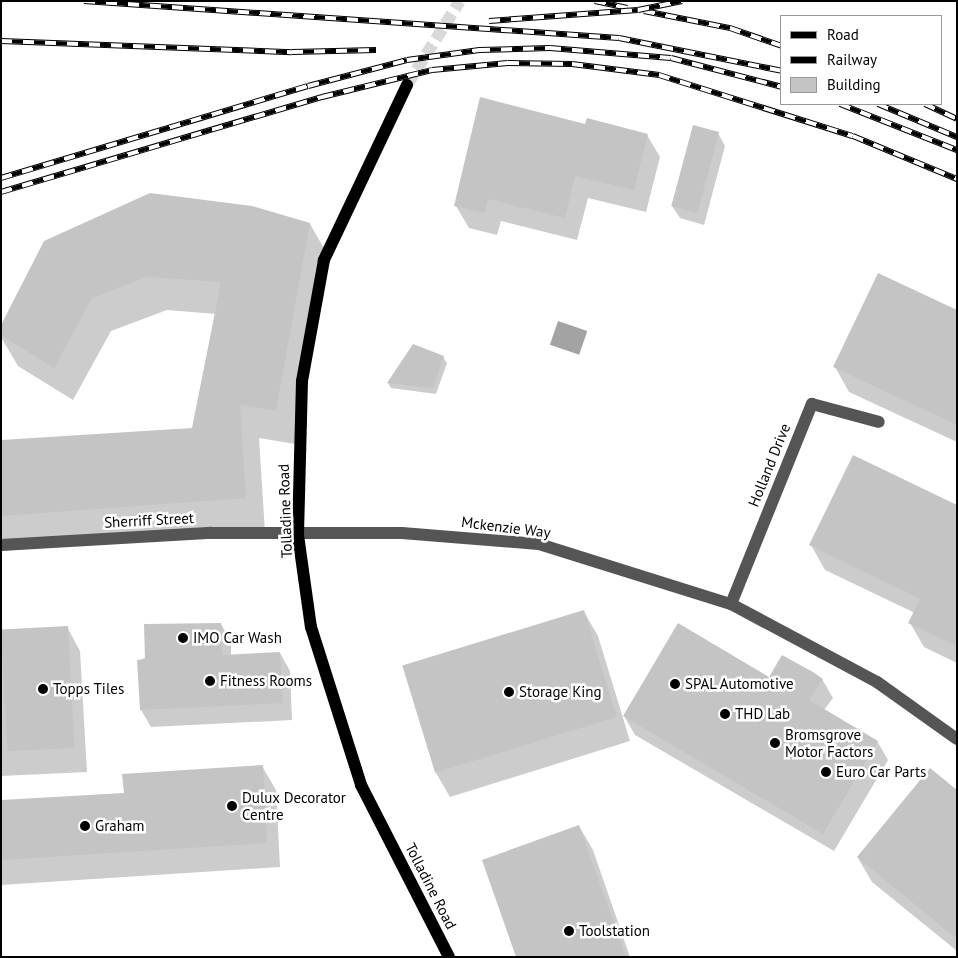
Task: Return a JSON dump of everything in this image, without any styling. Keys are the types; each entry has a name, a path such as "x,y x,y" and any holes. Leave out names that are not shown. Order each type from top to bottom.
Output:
{"main road":[{"name":"Tolladine Road","path":"407,85 324,260 302,381 298,535 311,627 361,785 449,957"}],"street":[{"name":"Holland Drive","path":"731,604 812,404 879,422"},
{"name":"Mckenzie Way","path":"298,535 402,532 539,544 731,604 877,682 957,739"},
{"name":"Sherriff Street","path":"1,545 212,533 298,535"}],"shaded area":[{"path":"558,321 587,331 579,355 550,345"}],"building":[{"path":"480,97 585,124 587,118 648,134 634,190 575,176 565,218 488,199 485,213 454,206"},
{"path":"693,125 719,132 697,213 671,206"},
{"path":"150,193 252,206 310,223 276,411 240,405 246,498 1,516 1,440 192,428 221,282 147,277 92,298 54,368 1,335 1,325 44,241"},
{"path":"878,273 957,310 957,425 833,367"},
{"path":"413,344 444,356 433,388 387,383"},
{"path":"853,455 957,505 957,646 908,623 920,599 809,545"},
{"name":"Storage King","path":"584,610 617,717 435,773 402,666"},
{"name":"Fitness Rooms","path":"221,623 222,655 280,652 283,703 140,710 137,660 145,659 144,624"},
{"path":"678,623 769,677 782,655 813,672 823,679 809,700 878,741 823,834 623,716"},
{"name":"Topps Tiles","path":"68,626 74,748 7,751 1,630"},
{"path":"263,765 267,843 1,860 1,800 124,793 122,774"},
{"path":"930,768 957,790 957,939 857,857"},
{"path":"579,825 626,957 516,957 482,860"}],"tunnel":[{"path":"407,85 460,1"}],"railway":[{"path":"84,1 619,38 780,71"},
{"path":"595,1 627,8"},
{"path":"489,21 638,10 682,1"},
{"path":"644,11 730,28 780,45"},
{"path":"1,41 292,52 376,50"},
{"path":"1,178 308,86 407,60 479,50 550,48 671,58 780,86"},
{"path":"1,192 322,97 432,70 508,63 572,64 659,75 853,136 957,179"},
{"path":"843,105 957,150"},
{"path":"880,105 957,137"},
{"path":"927,105 957,119"}],"place":[{"name":"IMO Car Wash","path":"183,638"},
{"name":"Fitness Rooms","path":"210,681"},
{"name":"SPAL Automotive","path":"675,684"},
{"name":"Topps Tiles","path":"43,689"},
{"name":"Storage King","path":"509,692"},
{"name":"THD Lab","path":"725,714"},
{"name":"Bromsgrove Motor Factors","path":"775,743"},
{"name":"Euro Car Parts","path":"826,772"},
{"name":"Dulux Decorator Centre","path":"232,806"},
{"name":"Graham","path":"85,826"},
{"name":"Toolstation","path":"569,931"}]}
